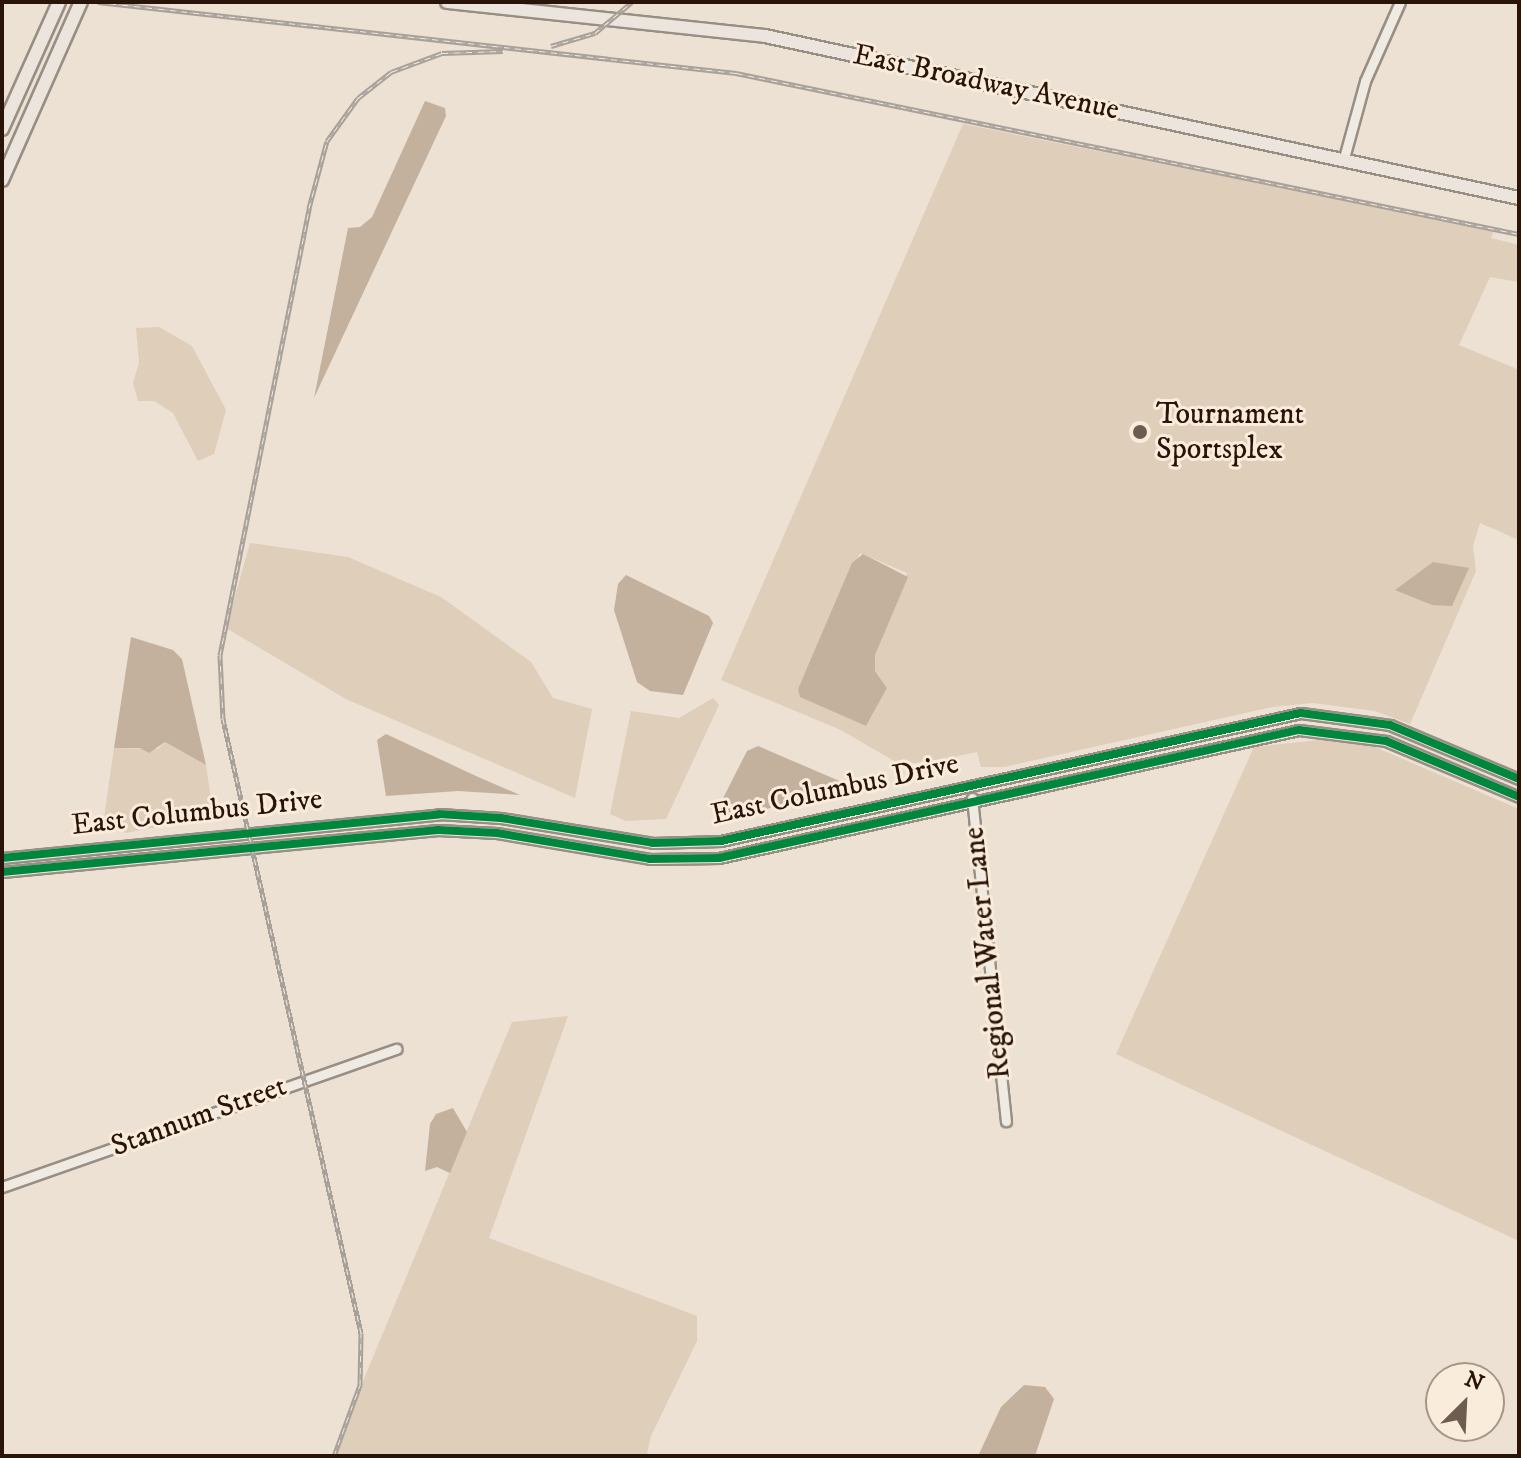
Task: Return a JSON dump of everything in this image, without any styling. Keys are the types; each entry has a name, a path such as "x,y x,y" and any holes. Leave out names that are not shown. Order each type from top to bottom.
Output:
{"main road":[{"path":"2,180 81,2"},
{"name":"East Broadway Avenue","path":"448,2 765,36 1519,198"},
{"path":"2,129 56,8"}],"street":[{"path":"1344,158 1365,81 1400,2"},
{"name":"East Columbus Drive","path":"2,858 439,814 653,843 721,841 1301,713 1390,725 1519,779"},
{"name":"East Columbus Drive","path":"2,872 438,830 497,833 650,859 719,858 1299,730 1386,741 1519,797"},
{"name":"Regional Water Lane","path":"971,785 1006,1121"},
{"path":"588,850 591,833"},
{"path":"82,849 83,864"},
{"name":"Stannum Street","path":"2,1187 397,1049"}],"shaded area":[{"path":"425,101 445,108 446,116 314,398 348,228 360,227 372,217"},
{"path":"963,124 1494,231 1491,238 1519,245 1519,282 1490,277 1459,345 1519,370 1519,540 1480,523 1473,546 1476,571 1410,724 1375,711 1313,703 1272,707 1004,767 981,767 977,752 957,756 959,767 941,759 901,765 841,730 721,680","holes":["860,553 907,573 875,655 875,671 887,688 866,726 800,696 798,689"]},
{"path":"159,327 192,346 226,410 214,454 198,461 173,413 154,401 138,401 133,383 139,363 136,328"},
{"path":"250,543 348,557 441,597 531,662 553,698 592,709 575,798 346,699 226,628"},
{"path":"863,554 908,577 875,655 875,671 887,688 866,726 800,697 798,689 852,563"},
{"path":"1433,562 1469,568 1452,606 1432,605 1395,590"},
{"path":"626,575 709,616 713,623 683,695 650,691 637,682 614,610 618,584"},
{"path":"131,637 173,650 182,659 206,765 165,742 149,753 140,748 114,748"},
{"path":"713,698 719,705 666,819 626,821 610,814 631,711 679,718"},
{"path":"386,734 520,795 458,791 386,796 377,740"},
{"path":"1319,740 1375,747 1519,809 1519,1241 1116,1054 1254,747"},
{"path":"165,742 206,765 212,806 207,818 125,833 104,818 114,748 158,749"},
{"path":"758,746 851,786 723,821 716,812 747,751"},
{"path":"568,1016 489,1238 697,1316 697,1341 651,1436 647,1453 652,1456 332,1456 512,1022"},
{"path":"453,1108 467,1132 450,1173 437,1167 425,1171 430,1124 436,1114"},
{"path":"1024,1385 1045,1387 1054,1399 1035,1456 978,1456 1001,1407"}],"railway":[{"path":"98,2 736,73 1519,234"},
{"path":"551,46 595,33 632,2"},
{"path":"334,1456 360,1385 361,1333 223,719 220,655 309,208 327,141 358,98 391,72 442,53 503,51"}],"cycle path":[{"path":"2,858 439,814 501,818 653,843 721,841 1301,713 1390,725 1519,779"},
{"path":"2,872 438,830 497,833 650,859 719,858 1299,730 1386,741 1519,797"}],"place":[{"name":"Tournament Sportsplex","path":"1140,432"}]}
